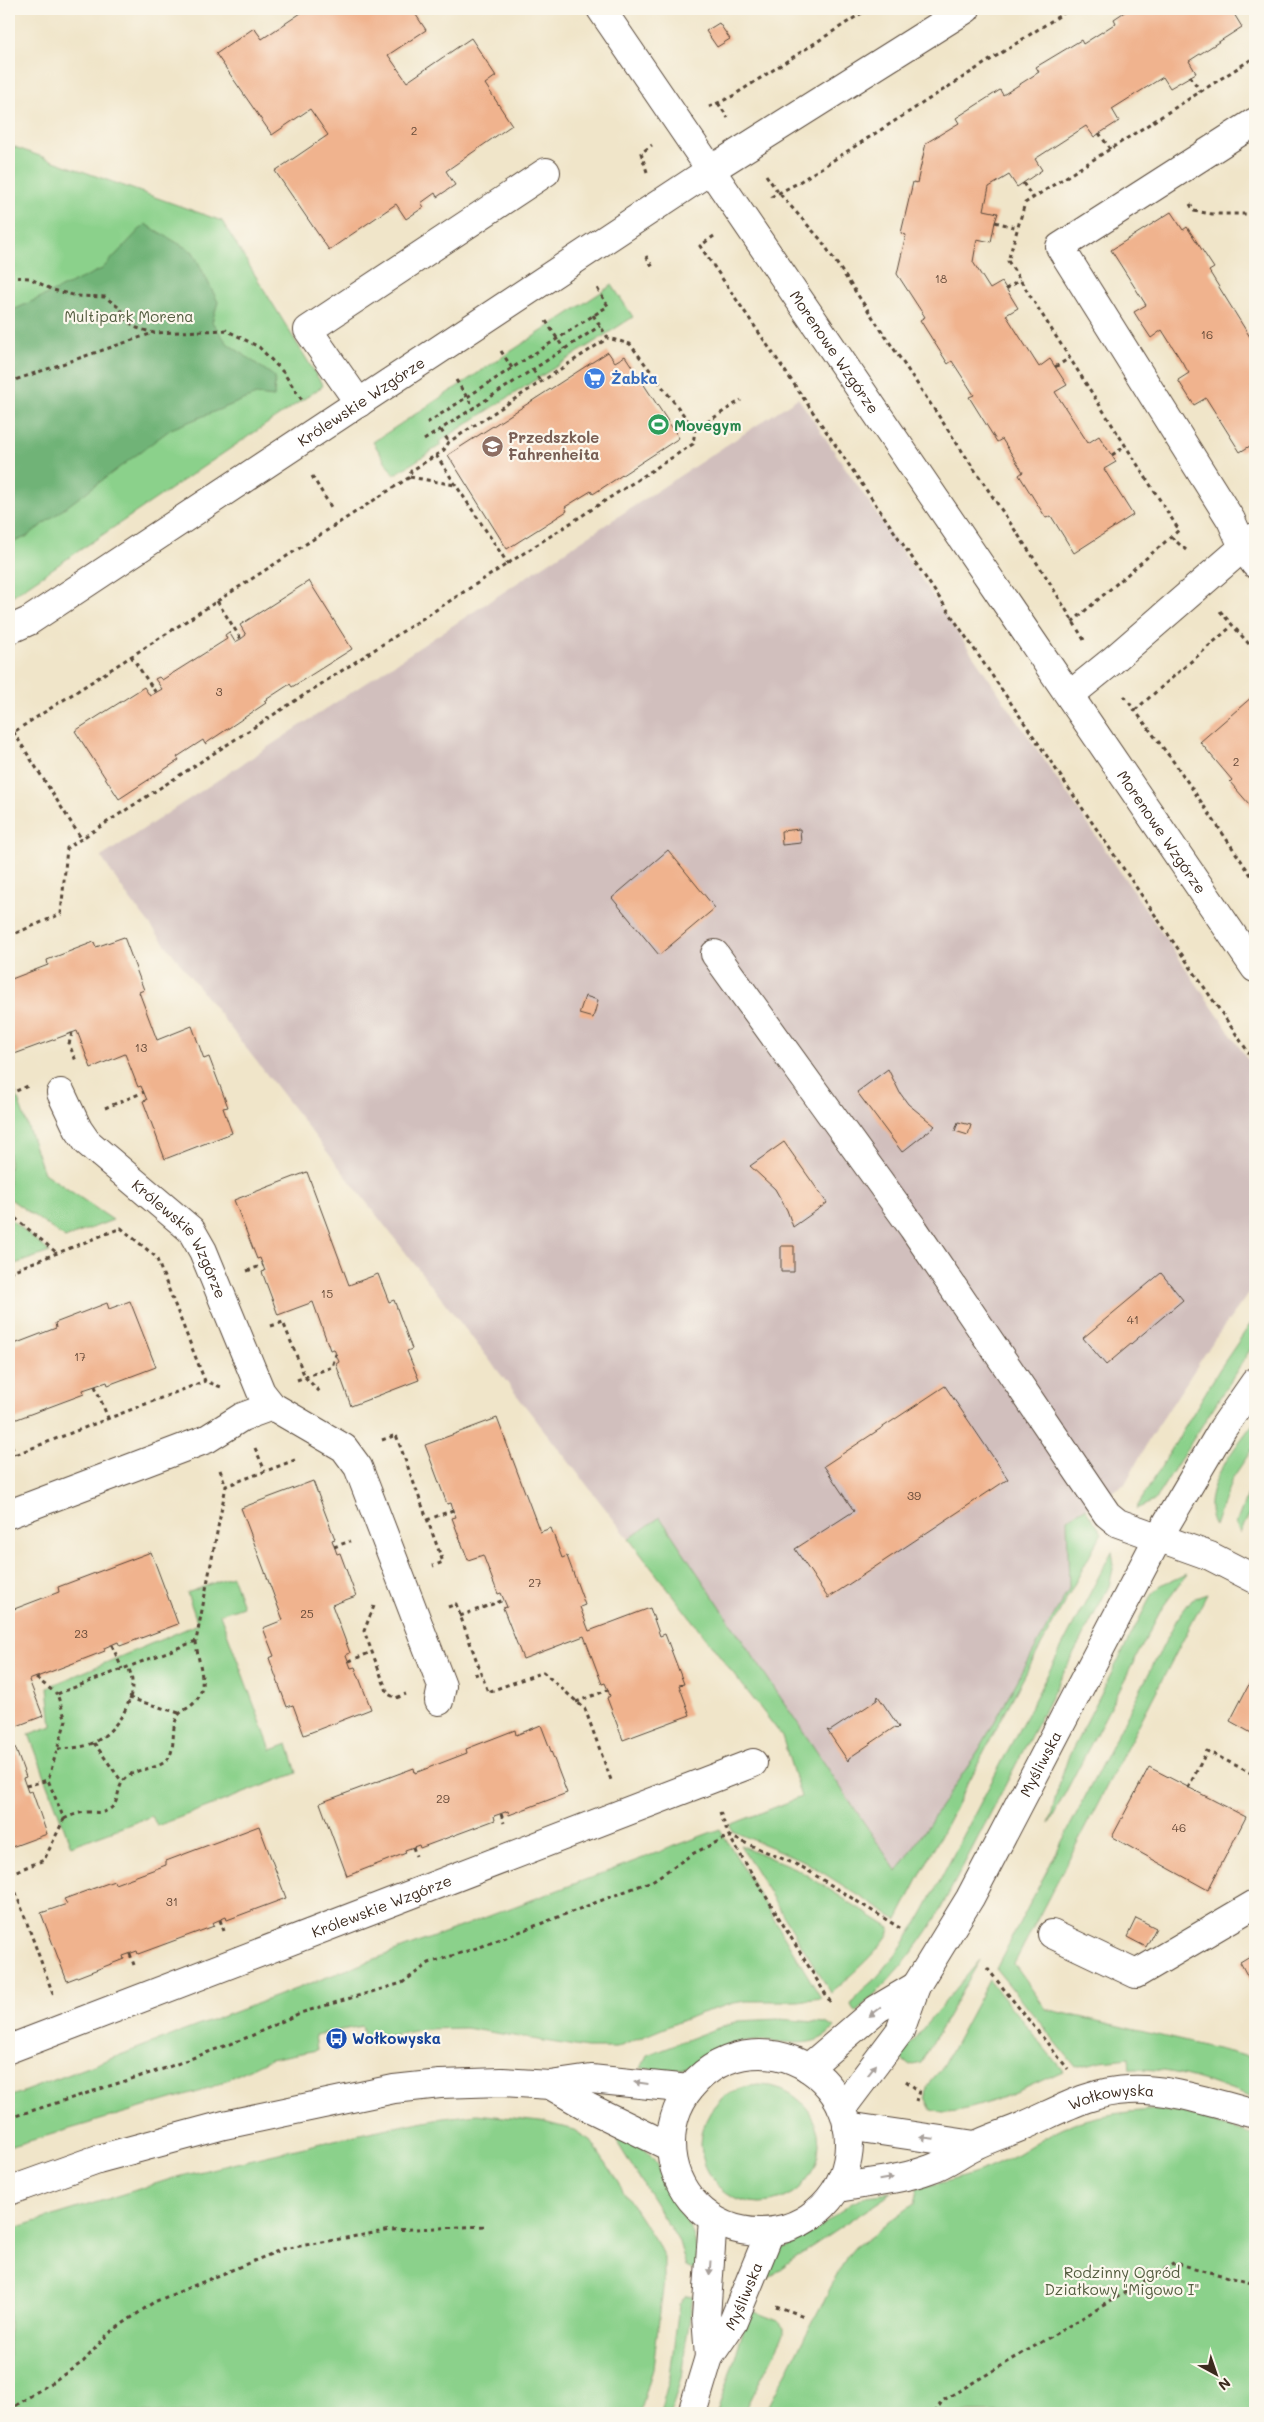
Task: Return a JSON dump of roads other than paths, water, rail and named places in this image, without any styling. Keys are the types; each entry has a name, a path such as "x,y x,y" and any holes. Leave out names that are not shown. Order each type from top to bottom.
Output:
{"street":[{"name":"Morenowe Wzgórze","path":"601,9 712,169 1255,968"},
{"name":"Królewskie Wzgórze","path":"9,630 29,621 712,169 966,9"},
{"path":"1070,695 1198,587 1251,549 1060,247 1255,122"},
{"path":"359,403 308,330 546,172"},
{"path":"715,954 913,1228 1096,1501 1107,1514 1118,1522 1210,1556 1255,1579"},
{"name":"Królewskie Wzgórze","path":"61,1093 78,1129 87,1142 190,1230 203,1251 261,1392 272,1406 336,1442 344,1448 358,1467 442,1686 439,1701"},
{"name":"Myśliwska","path":"845,2117 900,2031 916,1986 970,1898 1158,1538 1223,1428 1255,1382"},
{"path":"9,1514 207,1440 242,1417 272,1406"},
{"name":"Królewskie Wzgórze","path":"9,2049 753,1763"},
{"path":"1052,1934 1136,1974 1255,1904"},
{"name":"Myśliwska","path":"808,2068 878,2010 916,1986"},
{"path":"758,2054 784,2057 808,2068 828,2086 845,2117 849,2147 847,2161 838,2188 825,2204 809,2218 790,2227 770,2232 750,2232 731,2228 713,2219 696,2206 682,2188 674,2169 670,2147 672,2126 679,2107 689,2089 708,2070 731,2058 758,2054"},
{"path":"9,2191 116,2154 224,2125 364,2094 440,2084 502,2082 550,2085 591,2079 689,2089"},
{"path":"550,2085 588,2107 670,2147"},
{"name":"Wołkowyska","path":"838,2188 907,2176 932,2169 975,2145 1024,2125 1072,2102 1099,2094 1130,2090 1154,2091 1201,2098 1255,2114"},
{"path":"845,2117 975,2145"},
{"name":"Myśliwska","path":"709,2358 706,2317 713,2219"},
{"name":"Myśliwska","path":"692,2413 709,2358 733,2322 770,2232"}],"place":[{"name":"Żabka","path":"595,378"},
{"name":"Movegym","path":"658,425"},
{"name":"Przedszkole Fahrenheita","path":"492,446"},
{"name":"Wołkowyska","path":"336,2038"}],"park label":[{"name":"Multipark Morena","path":"129,316"},
{"name":"Rodzinny Ogród Działkowy \"Migowo I\"","path":"1122,2280"}]}
